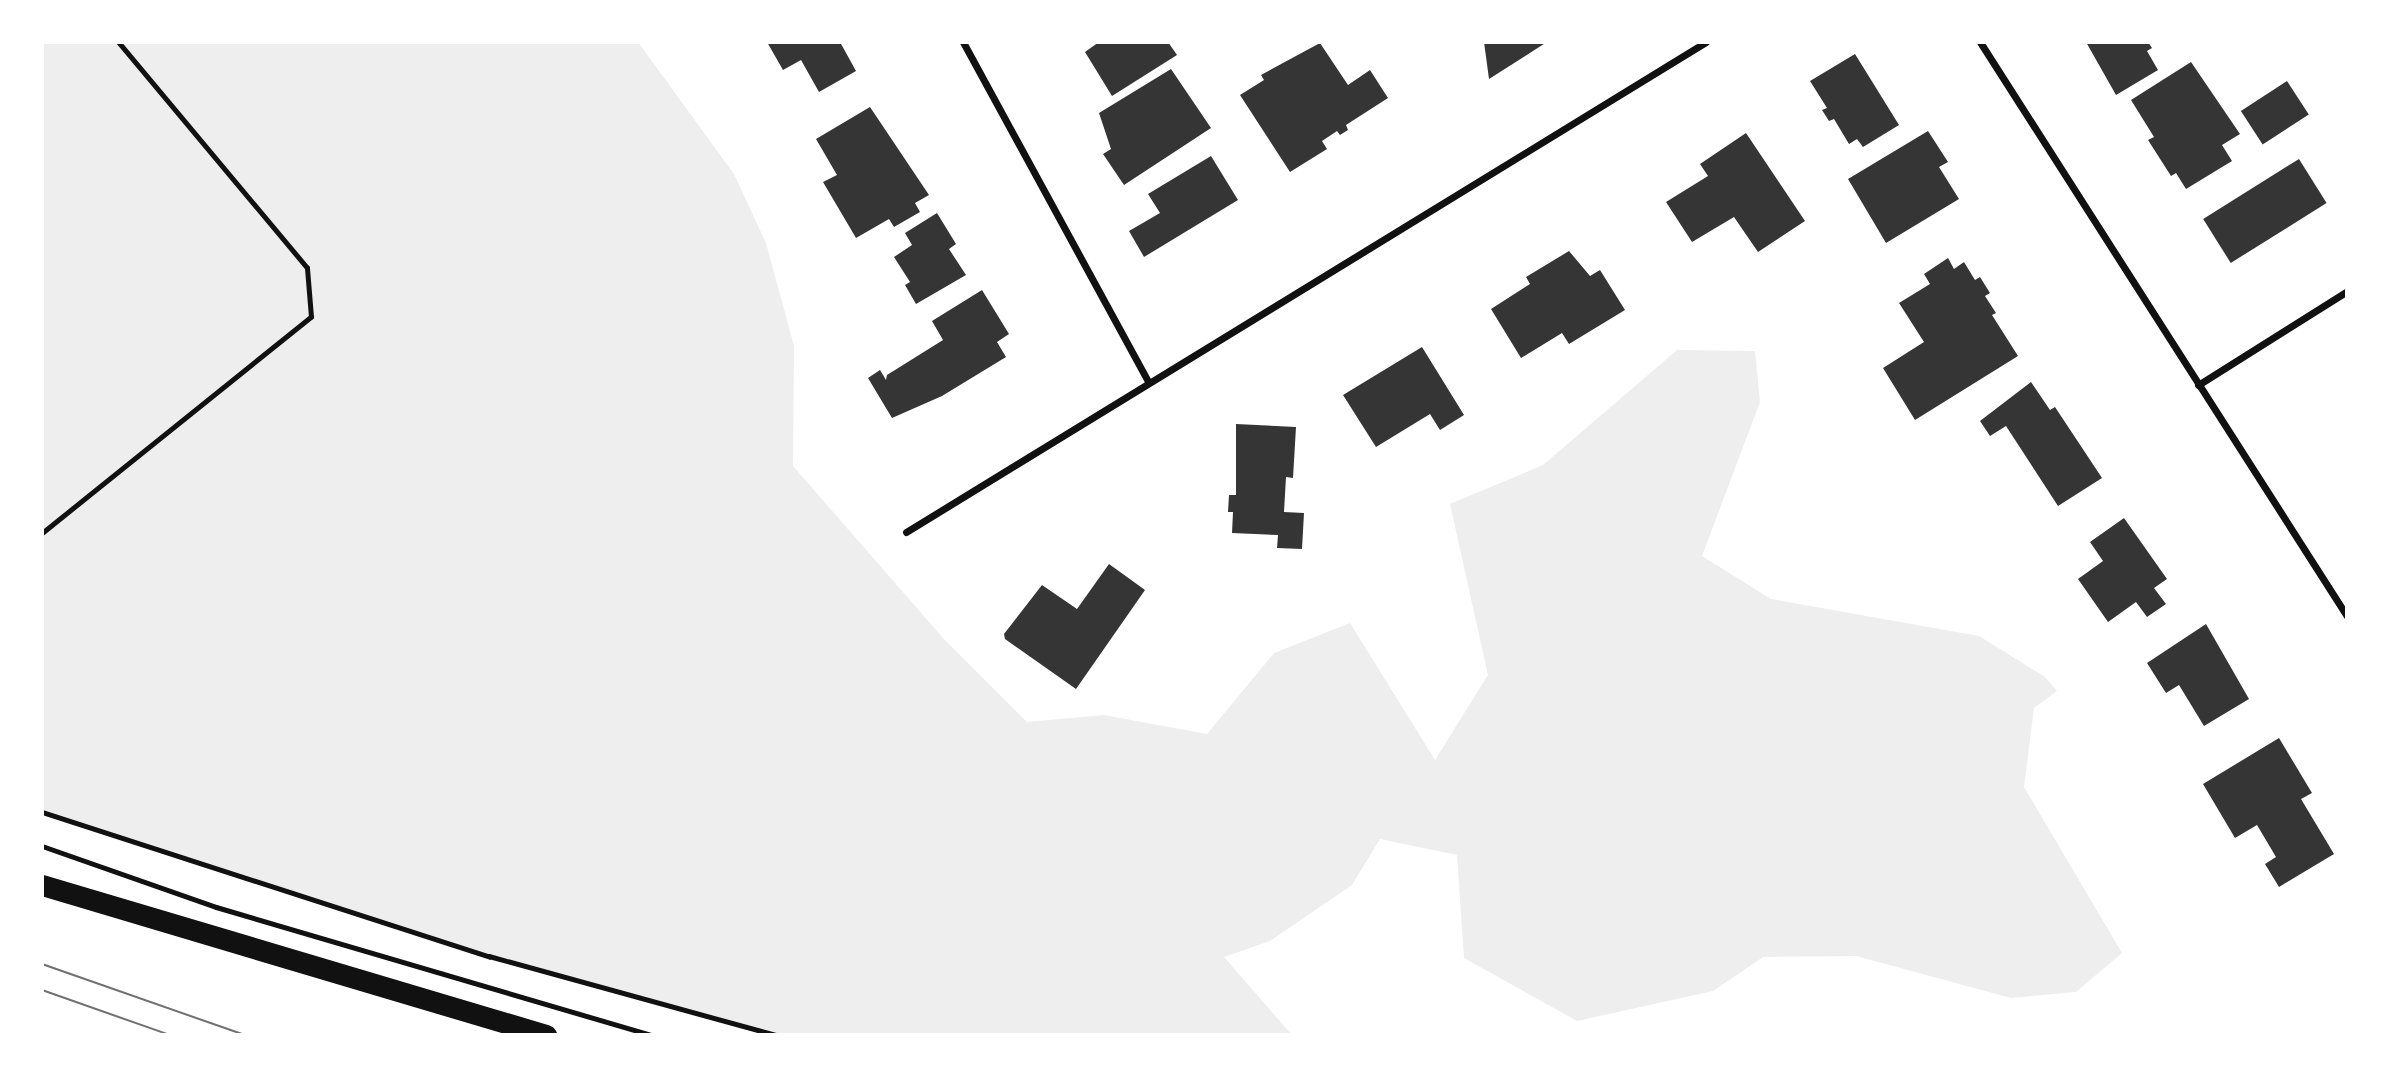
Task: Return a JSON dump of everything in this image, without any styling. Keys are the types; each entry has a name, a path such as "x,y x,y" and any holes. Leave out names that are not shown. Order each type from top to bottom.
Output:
{"highway":[{"path":"42,885 546,1035"}],"street":[{"path":"963,42 1148,382"},
{"path":"906,532 1706,42"},
{"path":"1980,42 2347,616"},
{"path":"2198,385 2347,291"}],"lane":[{"path":"42,846 216,907 652,1035"}],"path":[{"path":"42,533 311,317 307,268 118,42"},
{"path":"42,812 489,956 775,1035"}],"shaded area":[{"path":"42,42 638,42 734,174 766,243 794,346 793,466 943,638 1027,722 1104,715 1207,734 1274,653 1350,623 1435,760 1488,675 1450,504 1543,465 1677,350 1755,351 1760,402 1702,556 1771,599 1979,636 2045,677 2057,691 2034,708 2024,787 2122,953 2076,992 2011,998 1856,956 1763,957 1713,991 1577,1021 1464,958 1457,855 1380,839 1352,885 1270,941 1224,957 1292,1035 776,1035 561,976 193,864 42,812"}],"building":[{"path":"767,42 840,42 856,71 819,92 801,60 783,70"},
{"path":"1099,42 1168,42 1177,55 1112,96 1085,52"},
{"path":"1484,42 1547,42 1489,79"},
{"path":"2086,42 2148,42 2152,48 2147,51 2158,70 2116,95"},
{"path":"1320,43 1348,85 1370,70 1388,98 1346,125 1348,130 1340,135 1337,131 1322,141 1327,149 1290,172 1240,95 1264,80 1261,75"},
{"path":"1855,54 1899,125 1863,147 1857,139 1849,144 1834,119 1829,121 1822,110 1827,108 1810,81"},
{"path":"2191,62 2240,134 2222,145 2232,161 2186,189 2176,173 2171,176 2148,140 2154,137 2131,100"},
{"path":"1171,69 1211,128 1124,185 1103,154 1111,149 1099,113"},
{"path":"2287,81 2309,115 2263,145 2241,111"},
{"path":"870,107 929,195 915,203 920,212 894,227 889,219 856,238 823,182 837,175 816,139"},
{"path":"1928,131 1948,162 1939,167 1959,199 1886,243 1848,179"},
{"path":"1746,133 1805,221 1758,252 1734,217 1692,242 1666,202 1708,176 1700,164"},
{"path":"1211,156 1238,200 1144,257 1129,231 1160,213 1148,194"},
{"path":"2299,159 2327,203 2231,263 2203,219"},
{"path":"937,213 956,244 949,249 966,275 916,304 905,285 910,282 894,257 912,245 905,233"},
{"path":"1569,251 1590,276 1600,270 1625,310 1569,344 1562,333 1521,358 1491,309 1530,284 1526,277"},
{"path":"1948,258 1954,269 1964,262 1975,280 1980,277 1990,293 1985,296 1996,313 1992,315 2018,356 1915,420 1883,368 1924,342 1899,303 1930,284 1924,274"},
{"path":"982,290 1009,334 997,342 1006,357 942,396 892,418 868,378 880,370 886,380 887,375 943,340 932,321"},
{"path":"1422,347 1464,415 1440,430 1430,414 1376,447 1343,395"},
{"path":"2031,382 2050,410 2055,407 2102,478 2058,506 2006,426 1990,436 1980,421"},
{"path":"1236,424 1296,427 1293,478 1286,477 1284,512 1304,513 1302,549 1277,548 1278,535 1232,533 1233,512 1228,512 1229,495 1236,495"},
{"path":"2124,518 2167,579 2154,588 2166,604 2147,617 2136,602 2108,622 2078,579 2103,561 2090,542"},
{"path":"1109,564 1145,590 1076,689 1005,639 1004,634 1042,585 1077,609"},
{"path":"2206,624 2249,699 2204,726 2179,685 2166,693 2147,663"},
{"path":"2279,738 2312,793 2301,799 2334,854 2279,887 2265,864 2276,857 2257,825 2235,838 2203,784"}],"tram line":[{"path":"42,964 245,1035"},
{"path":"42,990 170,1035"}]}
